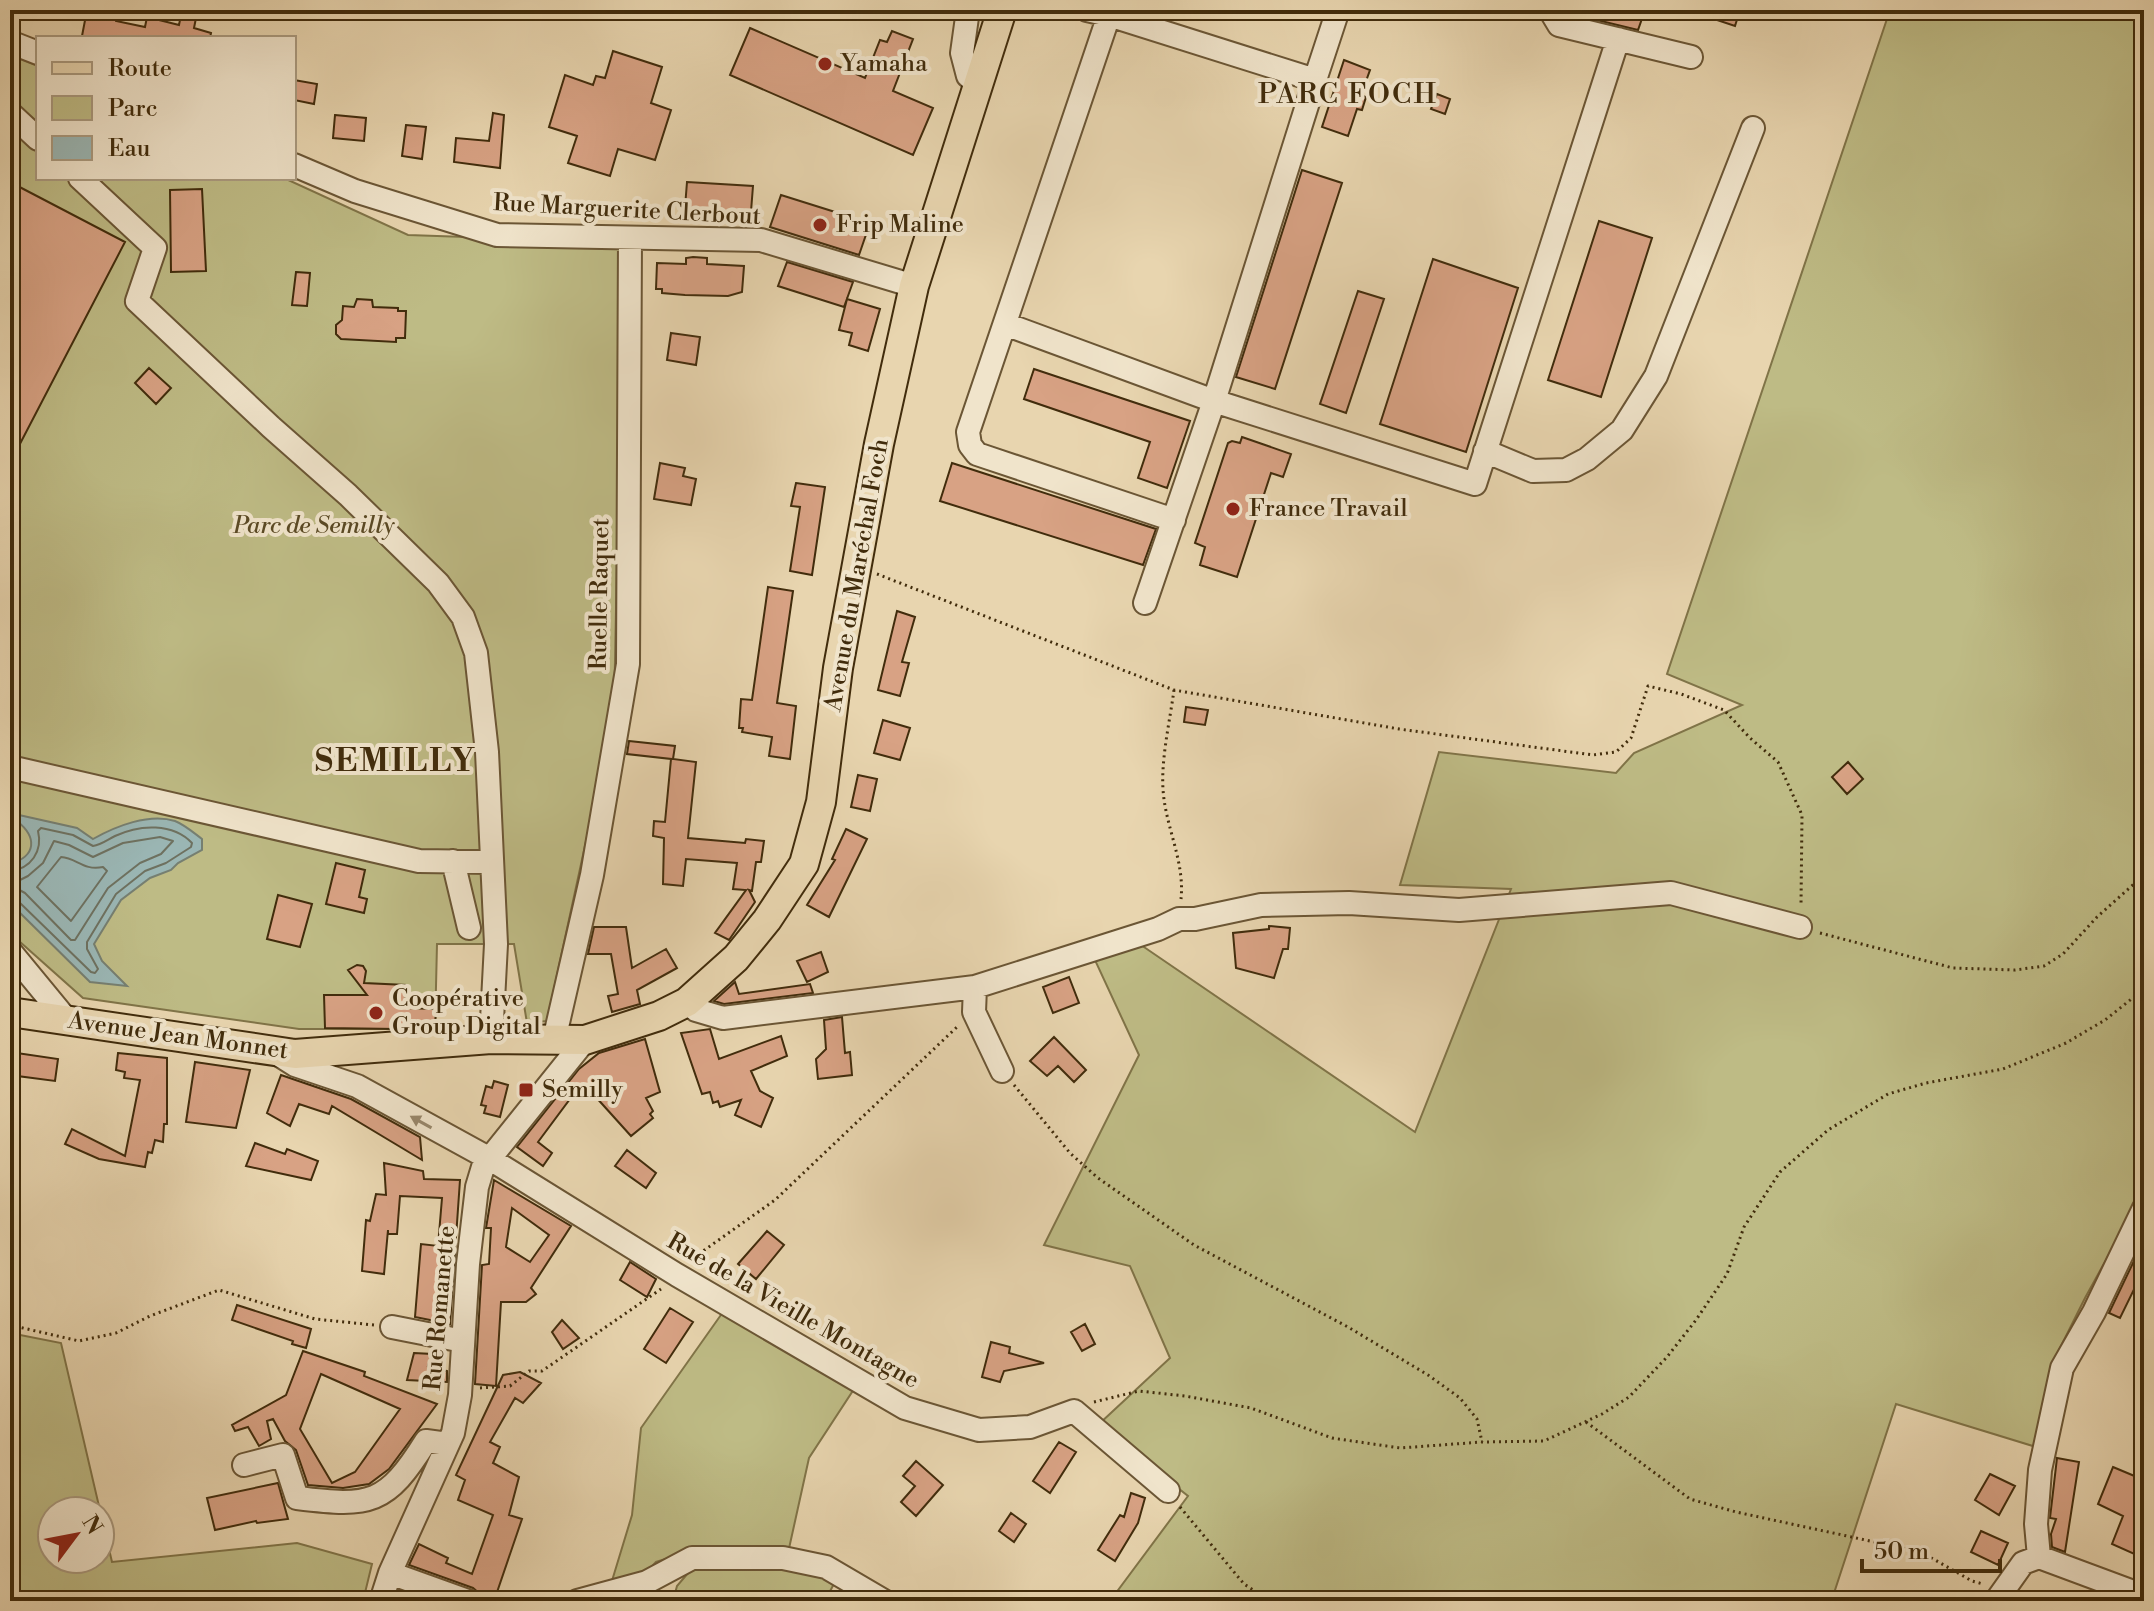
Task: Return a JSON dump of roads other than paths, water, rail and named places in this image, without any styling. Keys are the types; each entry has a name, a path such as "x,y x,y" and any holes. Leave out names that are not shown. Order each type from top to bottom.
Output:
{"main road":[{"name":"Avenue du Maréchal Foch","path":"585,1040 659,1016 687,1002 736,958 767,920 804,864 821,802 838,668 879,444 914,286 1002,10"},
{"name":"Avenue Jean Monnet","path":"10,1012 295,1054 491,1039 585,1040"}],"street":[{"path":"968,10 962,53 968,76 979,83"},
{"path":"1145,603 1214,401 1338,10"},
{"path":"1550,10 1559,25 1691,57"},
{"path":"1174,520 977,454 970,445 968,432 1005,324 1102,12 1315,80"},
{"path":"1005,324 1214,401 1475,484 1618,39"},
{"path":"10,42 36,52"},
{"path":"10,113 36,137"},
{"path":"1485,451 1533,471 1566,470 1587,459 1622,430 1656,376 1753,128"},
{"name":"Rue Marguerite Clerbout","path":"296,166 355,191 497,235 761,240 914,286"},
{"path":"82,180 155,248 137,301 348,495 438,583 463,617 476,653 487,752 496,944 491,1039"},
{"name":"Ruelle Raquet","path":"554,1040 592,875 628,664 630,238"},
{"path":"10,767 419,861 491,862"},
{"path":"453,861 469,928"},
{"path":"687,1002 696,1010 723,1018 975,987 1158,929 1179,919 1195,919 1261,905 1349,903 1459,910 1671,893 1800,927"},
{"path":"10,951 66,1019"},
{"path":"975,987 974,1012 1002,1071"},
{"name":"Rue Romanette","path":"381,1601 390,1573 453,1433 460,1395 468,1264 477,1187 483,1167 585,1040"},
{"name":"Rue de la Vieille Montagne","path":"273,1051 295,1065 357,1086 490,1159 677,1275 905,1408 979,1430 1030,1427 1074,1411 1168,1491"},
{"path":"2039,1557 2036,1524 2040,1470 2062,1368 2094,1312 2144,1208"},
{"path":"392,1327 463,1341"},
{"path":"244,1465 283,1455 297,1498 343,1504 378,1497 396,1484 426,1441 448,1444"},
{"path":"1996,1601 2023,1563 2039,1557 2144,1596"},
{"path":"577,1601 647,1582 692,1558 783,1558 826,1567 884,1601"},
{"path":"390,1573 468,1601"}],"water":[{"path":"10,813 77,828 93,839 133,822 165,819 179,823 202,839 202,850 171,870 150,878 121,900 94,944 102,961 127,986 90,982 10,903 10,864 25,856 31,840 17,821 10,822"}],"place":[{"name":"Yamaha","path":"825,64"},
{"name":"Frip Maline","path":"820,225"},
{"name":"France Travail","path":"1233,509"},
{"name":"Coopérative Group Digital","path":"376,1013"},
{"name":"Semilly","path":"526,1090"}],"district":[{"name":"PARC FOCH","path":"1348,94"},
{"name":"SEMILLY","path":"396,761"}],"park label":[{"name":"Parc de Semilly","path":"314,526"}]}
